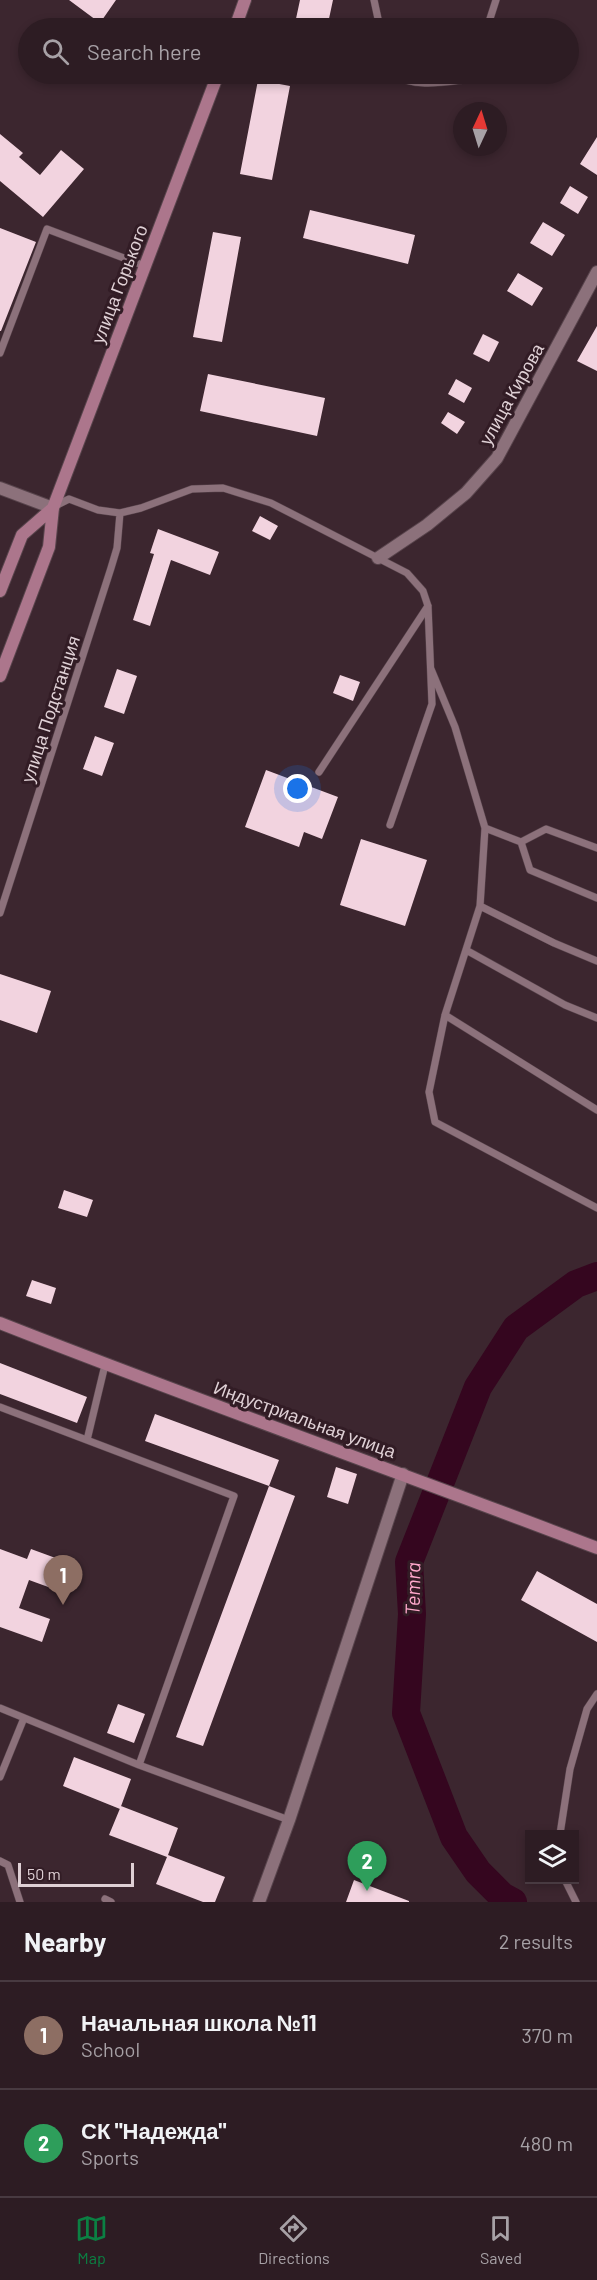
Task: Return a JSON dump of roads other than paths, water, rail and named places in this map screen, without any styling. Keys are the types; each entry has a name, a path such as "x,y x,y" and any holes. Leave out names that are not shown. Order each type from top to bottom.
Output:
{"main road":[{"path":"239,18 245,0"},
{"name":"улица Горького","path":"0,676 49,547 53,508 214,84"},
{"name":"улица Горького","path":"0,591 22,535 53,508"},
{"name":"Индустриальная улица","path":"0,1323 105,1365 597,1548"}],"street":[{"name":"улица Кирова","path":"378,558 427,525 466,493 497,458 597,273"},
{"path":"0,488 53,508"},
{"path":"259,1902 289,1820 403,1474"}],"lane":[{"path":"374,0 378,18"},
{"path":"490,18 496,0"},
{"path":"0,353 47,229 145,266"},
{"path":"53,508 69,499 99,510 120,513 141,508 192,489 223,488 271,503 408,573 423,591 428,606 432,704 390,825"},
{"name":"улица Подстанция","path":"0,913 117,548 120,513"},
{"path":"319,772 428,606"},
{"path":"431,669 455,727 485,828 480,906 445,1015 429,1092 435,1122 597,1208"},
{"path":"485,828 521,842 546,829 597,848"},
{"path":"521,842 530,870 597,898"},
{"path":"480,906 554,943 597,961"},
{"path":"466,950 566,1005 597,1018"},
{"path":"445,1015 597,1110"},
{"path":"87,1440 105,1365"},
{"path":"0,1407 234,1496 139,1765"},
{"path":"561,1830 570,1769 587,1709 597,1694"},
{"path":"0,1708 139,1765 289,1820"},
{"path":"0,1777 24,1718"},
{"path":"0,1861 8,1865 20,1902"},
{"path":"567,1884 576,1902"}],"waterway":[{"name":"Temra","path":"513,1902 502,1896 478,1872 454,1837 406,1713 412,1614 409,1562 478,1387 516,1328 576,1284 597,1276"}],"place":[{"name":"Начальная школа №11","path":"63,1605"},
{"name":"СК \"Надежда\"","path":"367,1891"}]}
